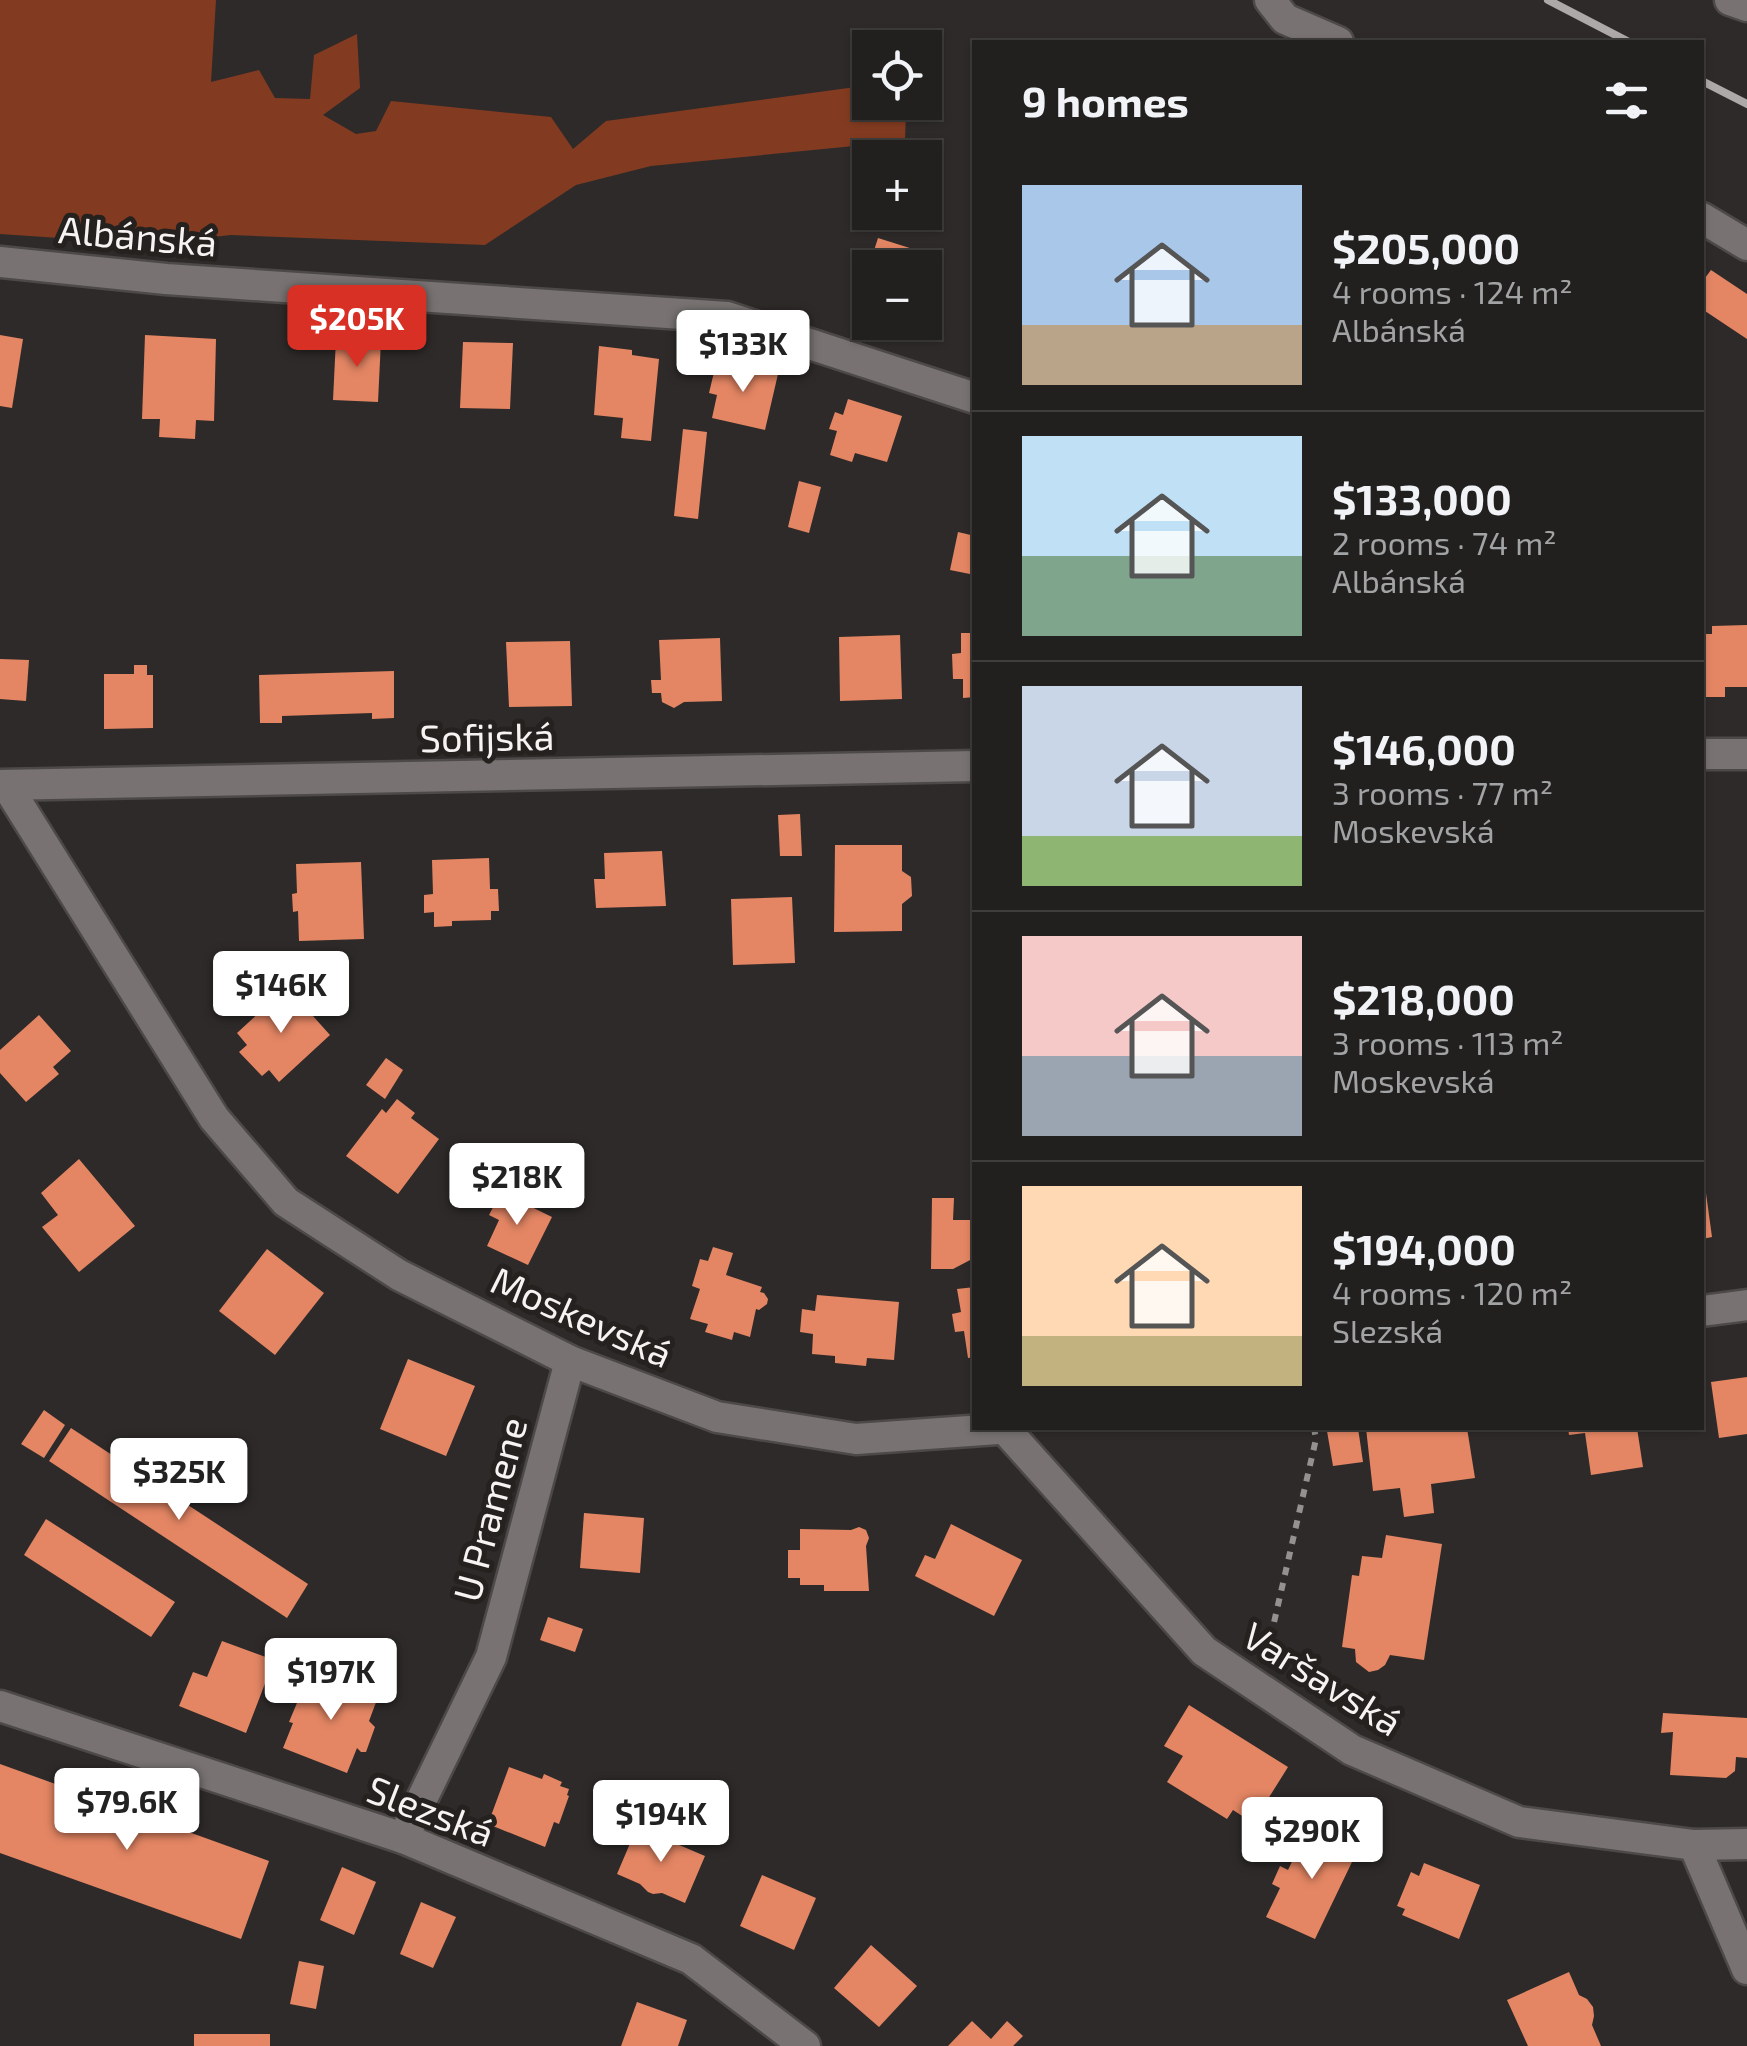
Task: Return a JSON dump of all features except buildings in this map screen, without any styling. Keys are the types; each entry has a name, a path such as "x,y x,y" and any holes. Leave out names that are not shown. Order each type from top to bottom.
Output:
{"street":[{"path":"1270,0 1286,19 1333,40"},
{"path":"1730,0 1747,6"},
{"path":"1704,219 1747,245"},
{"name":"Albánská","path":"0,262 166,279 727,317 972,397"},
{"path":"1704,754 1747,754"},
{"name":"Sofijská","path":"4,786 972,766"},
{"name":"Moskevská","path":"4,786 214,1118 286,1202 399,1275 570,1361 718,1417 856,1440 983,1430"},
{"path":"1704,1311 1747,1305"},
{"name":"U Pramene","path":"403,1838 491,1657 570,1361"},
{"name":"Varšavská","path":"1010,1430 1204,1651 1352,1750 1519,1822 1694,1846 1747,1844"},
{"name":"Slezská","path":"3,1709 403,1838 691,1959 805,2046"},
{"path":"1694,1846 1747,1969"}],"path":[{"path":"1259,1688 1316,1440 1314,1430"}],"shaded area":[{"path":"0,0 216,0 211,82 259,70 275,98 310,99 314,55 357,34 360,88 323,115 356,134 376,131 391,101 551,117 573,149 606,121 852,87 852,120 906,120 905,140 852,140 852,146 651,166 576,185 485,245 231,235 148,244 0,234"}],"railway":[{"path":"1548,0 1625,40"},
{"path":"1704,82 1747,104"}]}
